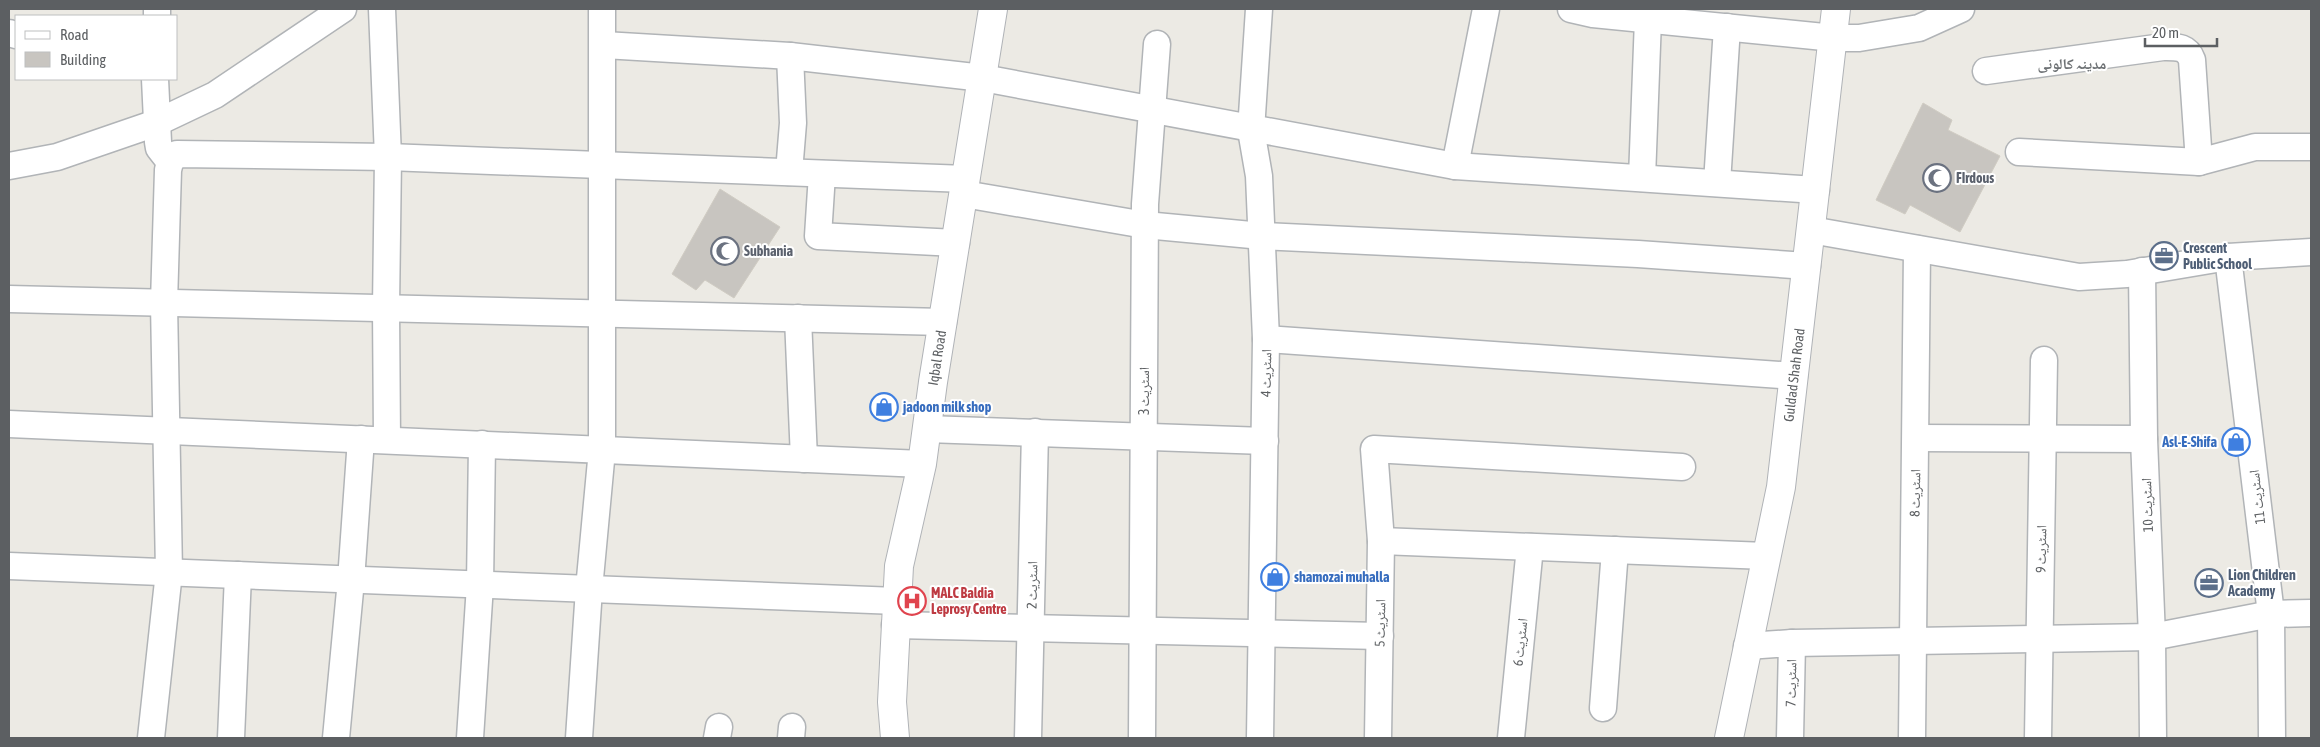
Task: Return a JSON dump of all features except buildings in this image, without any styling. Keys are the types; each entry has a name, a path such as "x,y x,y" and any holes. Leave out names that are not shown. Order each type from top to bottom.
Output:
{"street":[{"path":"9,166 57,157 156,123 215,95 343,9"},
{"path":"382,9 388,157 387,440"},
{"path":"579,738 589,589 602,450 604,45 602,9"},
{"name":"Iqbal Road","path":"895,738 892,702 898,566 922,464 993,9"},
{"name":"اسٹریٹ 4","path":"1259,9 1251,130 1259,176 1266,339 1260,738"},
{"path":"1456,166 1486,9"},
{"path":"1571,9 1593,14 1834,38 1860,38 1919,28 1961,9"},
{"name":"Guldad Shah Road","path":"1729,738 1781,487 1836,9"},
{"path":"1642,178 1648,19"},
{"path":"1717,183 1727,27"},
{"name":"اسٹریٹ 3","path":"1142,738 1145,225 1157,44"},
{"path":"604,45 790,56 982,78 1251,130 1456,166 1816,190"},
{"path":"1986,71 2163,47 2182,47 2190,52 2192,60 2199,162"},
{"path":"789,172 793,123 790,56"},
{"path":"156,80 156,123 159,148 170,162"},
{"path":"2019,152 2199,162 2255,147 2311,147"},
{"path":"151,738 170,572 164,303 170,162 177,154 388,157 822,174 965,187 1145,225 1262,236 1638,254 1807,266"},
{"path":"822,174 818,236 956,243"},
{"path":"1812,230 2079,277 2142,271 2228,257 2311,252"},
{"name":"اسٹریٹ 8","path":"1912,738 1918,249"},
{"name":"اسٹریٹ 11","path":"2228,257 2271,614 2272,738"},
{"name":"اسٹریٹ 10","path":"2142,271 2144,439 2152,637 2153,738"},
{"path":"9,299 943,322"},
{"path":"798,318 804,459"},
{"path":"1266,339 1794,376"},
{"name":"اسٹریٹ 9","path":"2038,738 2044,360"},
{"path":"9,424 922,464"},
{"path":"927,429 1265,441"},
{"name":"اسٹریٹ 2","path":"1028,738 1035,432"},
{"path":"1916,438 2144,439"},
{"path":"336,738 351,580 361,439"},
{"path":"470,738 480,585 482,444"},
{"name":"اسٹریٹ 5","path":"1378,738 1381,541 1374,448 1682,467"},
{"path":"1381,541 1766,556"},
{"name":"اسٹریٹ 6","path":"1511,738 1530,547"},
{"path":"1603,708 1615,550"},
{"path":"9,566 589,589 896,613 1031,628 1380,636"},
{"path":"232,738 238,575"},
{"path":"1792,643 2152,637 2271,614 2311,613"},
{"name":"اسٹریٹ 7","path":"1747,646 1792,643 1790,738"}],"place":[{"name":"FIrdous","path":"1937,178"},
{"name":"Subhania","path":"725,251"},
{"name":"Crescent Public School","path":"2164,256"},
{"name":"jadoon milk shop","path":"884,407"},
{"name":"Asl-E-Shifa","path":"2236,442"},
{"name":"shamozai muhalla","path":"1275,577"},
{"name":"Lion Children Academy","path":"2209,583"},
{"name":"MALC Baldia Leprosy Centre","path":"912,601"}],"district":[{"name":"مدینہ کالونی","path":"2072,64"}]}
